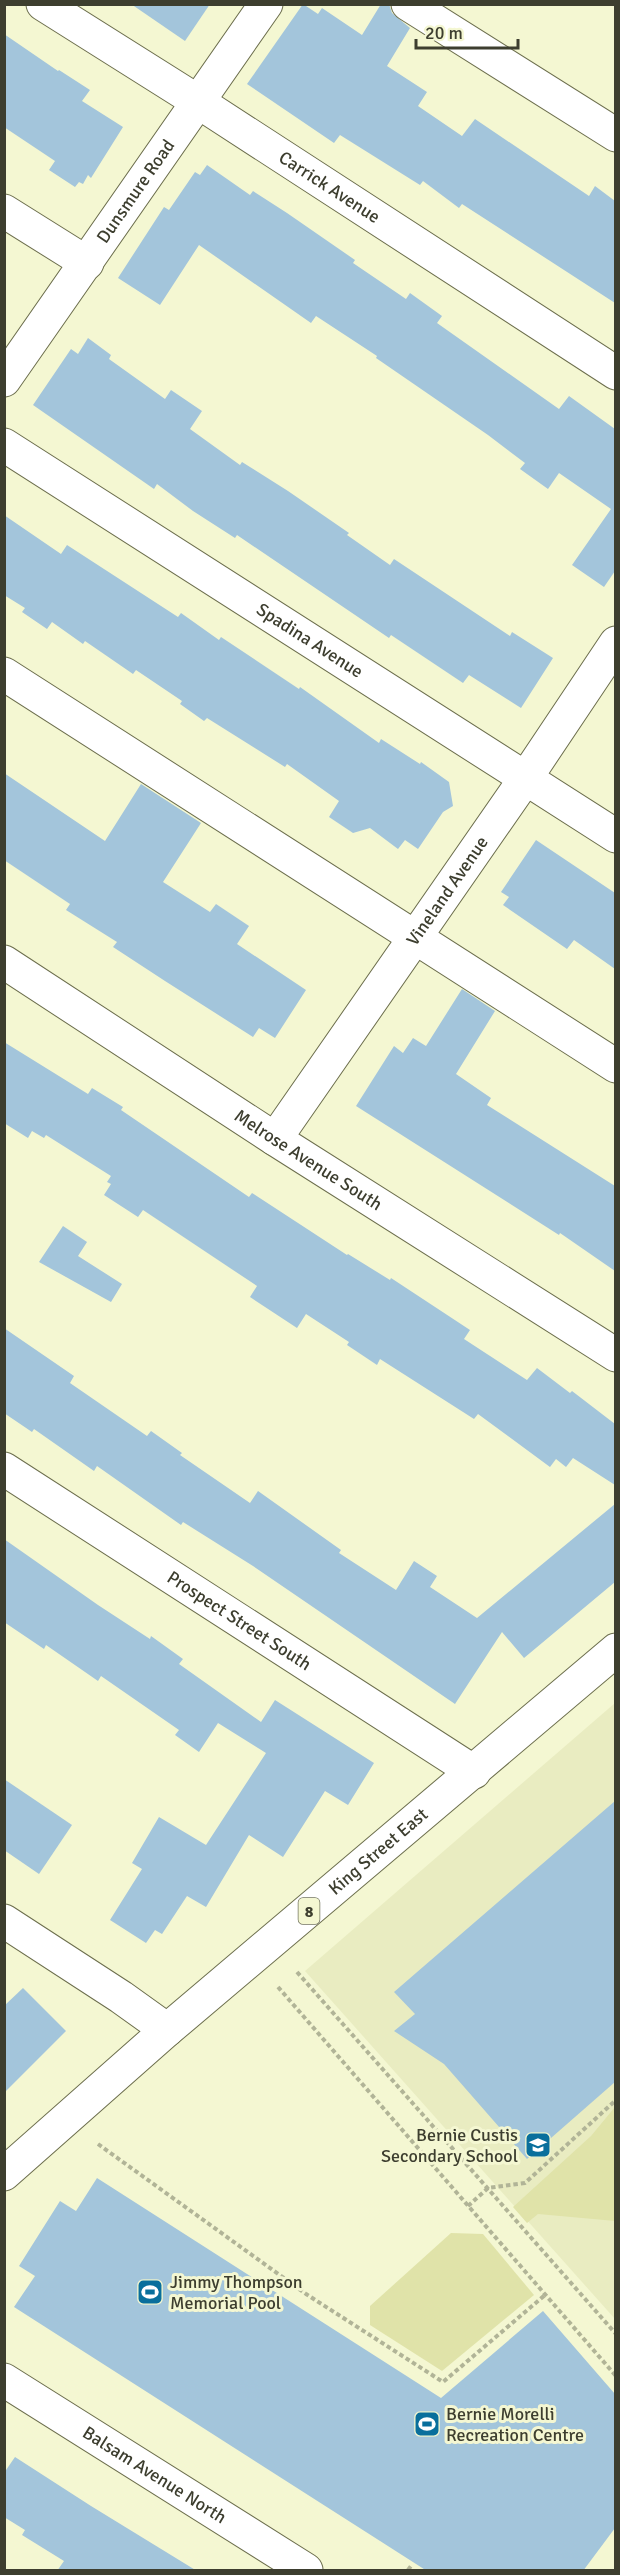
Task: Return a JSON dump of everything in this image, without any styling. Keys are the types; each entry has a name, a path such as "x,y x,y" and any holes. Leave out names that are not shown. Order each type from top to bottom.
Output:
{"street":[{"name":"Carrick Avenue","path":"44,4 615,373"},
{"name":"Dunsmure Road","path":"4,380 266,4"},
{"path":"408,4 615,135"},
{"path":"4,211 87,263"},
{"name":"Spadina Avenue","path":"4,445 615,836"},
{"name":"Vineland Avenue","path":"275,1139 525,779 615,643"},
{"path":"4,674 615,1066"},
{"name":"Melrose Avenue South","path":"4,962 275,1139 615,1355"},
{"name":"Prospect Street South","path":"4,1469 474,1772"},
{"name":"King Street East","path":"4,2174 167,2030 474,1772 615,1650"},
{"path":"4,1921 121,1997 167,2030"},
{"name":"Balsam Avenue North","path":"4,2380 306,2571"}],"path":[{"path":"297,1972 615,2334"},
{"path":"278,1987 615,2376"},
{"path":"468,2206 488,2188 525,2183 615,2100"},
{"path":"98,2144 306,2294 443,2382 545,2295"}],"shaded area":[{"name":"Bernie Custis Secondary School","path":"615,1703 615,2319 305,1971"},
{"path":"615,2107 615,2221 538,2214 527,2223 513,2207 591,2136"},
{"path":"451,2233 483,2234 534,2295 442,2371 370,2325 370,2306"}],"building":[{"path":"131,4 210,4 185,41"},
{"path":"303,4 318,14 322,8 362,35 381,4 389,4 392,13 410,28 387,66 427,92 418,106 462,136 475,119 589,196 595,186 615,201 615,303 462,204 459,208 423,181 420,185 340,135 334,143 247,84"},
{"path":"4,34 90,90 82,101 123,127 91,178 88,175 83,184 79,182 75,187 49,170 55,161 4,127"},
{"path":"207,165 250,195 253,191 287,213 355,260 353,263 406,299 410,293 442,316 437,323 559,409 569,396 615,429 615,571 604,587 572,565 611,509 559,473 548,489 520,469 525,463 488,435 376,358 377,356 316,316 311,323 199,245 160,305 118,278 164,207 169,210 195,172 200,175"},
{"path":"88,338 111,355 109,359 165,399 171,390 202,411 190,429 240,465 242,462 288,491 349,533 347,535 390,565 394,559 510,636 512,632 553,658 521,708 469,675 463,683 391,635 389,638 237,535 235,538 193,511 157,484 154,489 33,405 71,349 78,354"},
{"path":"4,515 61,554 67,545 178,617 181,613 219,640 221,637 299,689 300,687 379,743 381,739 420,764 421,762 449,782 453,806 443,812 418,849 405,840 398,849 370,828 353,833 329,817 339,801 287,764 285,767 207,718 204,721 180,704 182,701 136,670 133,674 85,641 83,644 52,622 47,629 22,612 25,608 4,595"},
{"path":"4,773 105,841 141,784 201,823 163,882 210,912 216,904 249,926 237,944 306,990 275,1038 259,1028 253,1037 113,947 117,942 66,910 70,904 4,860"},
{"path":"536,840 615,893 615,969 574,940 567,949 503,905 509,897 501,892"},
{"path":"462,989 495,1011 456,1074 491,1098 487,1105 615,1186 615,1271 560,1233 559,1235 356,1106 394,1046 403,1053 413,1038 426,1046"},
{"path":"4,1042 88,1094 92,1088 123,1107 121,1110 249,1197 252,1193 347,1255 390,1280 391,1278 470,1330 464,1339 527,1380 537,1368 570,1393 572,1391 615,1424 615,1485 573,1458 566,1467 556,1459 550,1467 478,1414 474,1419 380,1359 377,1365 347,1345 349,1342 306,1314 297,1328 250,1297 257,1286 143,1210 138,1217 104,1195 111,1184 107,1182 111,1176 46,1135 44,1138 32,1131 28,1138 4,1123"},
{"path":"63,1226 87,1242 78,1256 122,1284 111,1302 39,1262"},
{"path":"4,1328 74,1376 70,1383 147,1436 151,1431 182,1453 180,1455 250,1503 258,1491 341,1550 339,1553 396,1590 414,1561 437,1576 430,1587 477,1618 615,1504 615,1582 524,1658 502,1632 455,1704 253,1566 183,1522 181,1525 97,1466 94,1471 34,1429 32,1432 4,1413"},
{"path":"4,1539 98,1605 150,1639 151,1636 183,1659 179,1664 261,1722 275,1700 374,1763 348,1805 325,1791 283,1857 249,1835 206,1907 187,1896 162,1934 155,1930 146,1943 110,1920 142,1869 132,1863 159,1817 206,1845 266,1753 218,1723 199,1752 175,1735 179,1730 101,1676 98,1681 46,1645 44,1649 4,1622"},
{"path":"4,1779 72,1825 39,1874 4,1850"},
{"path":"615,1801 615,2082 527,2159 444,2064 394,2031 415,2014 394,1992"},
{"path":"23,1988 66,2031 4,2093 4,2006"},
{"name":"Bernie Morelli Recreation Centre","path":"97,2178 441,2398 543,2311 615,2394 615,2528 583,2571 427,2571 14,2307 35,2276 19,2266 60,2201 76,2211"},
{"path":"15,2457 197,2571 57,2571 64,2561 22,2535 25,2530 4,2517 4,2473"}],"place":[{"name":"Bernie Custis Secondary School","path":"538,2145"},
{"name":"Jimmy Thompson Memorial Pool","path":"150,2292"},
{"name":"Bernie Morelli Recreation Centre","path":"427,2424"}]}
